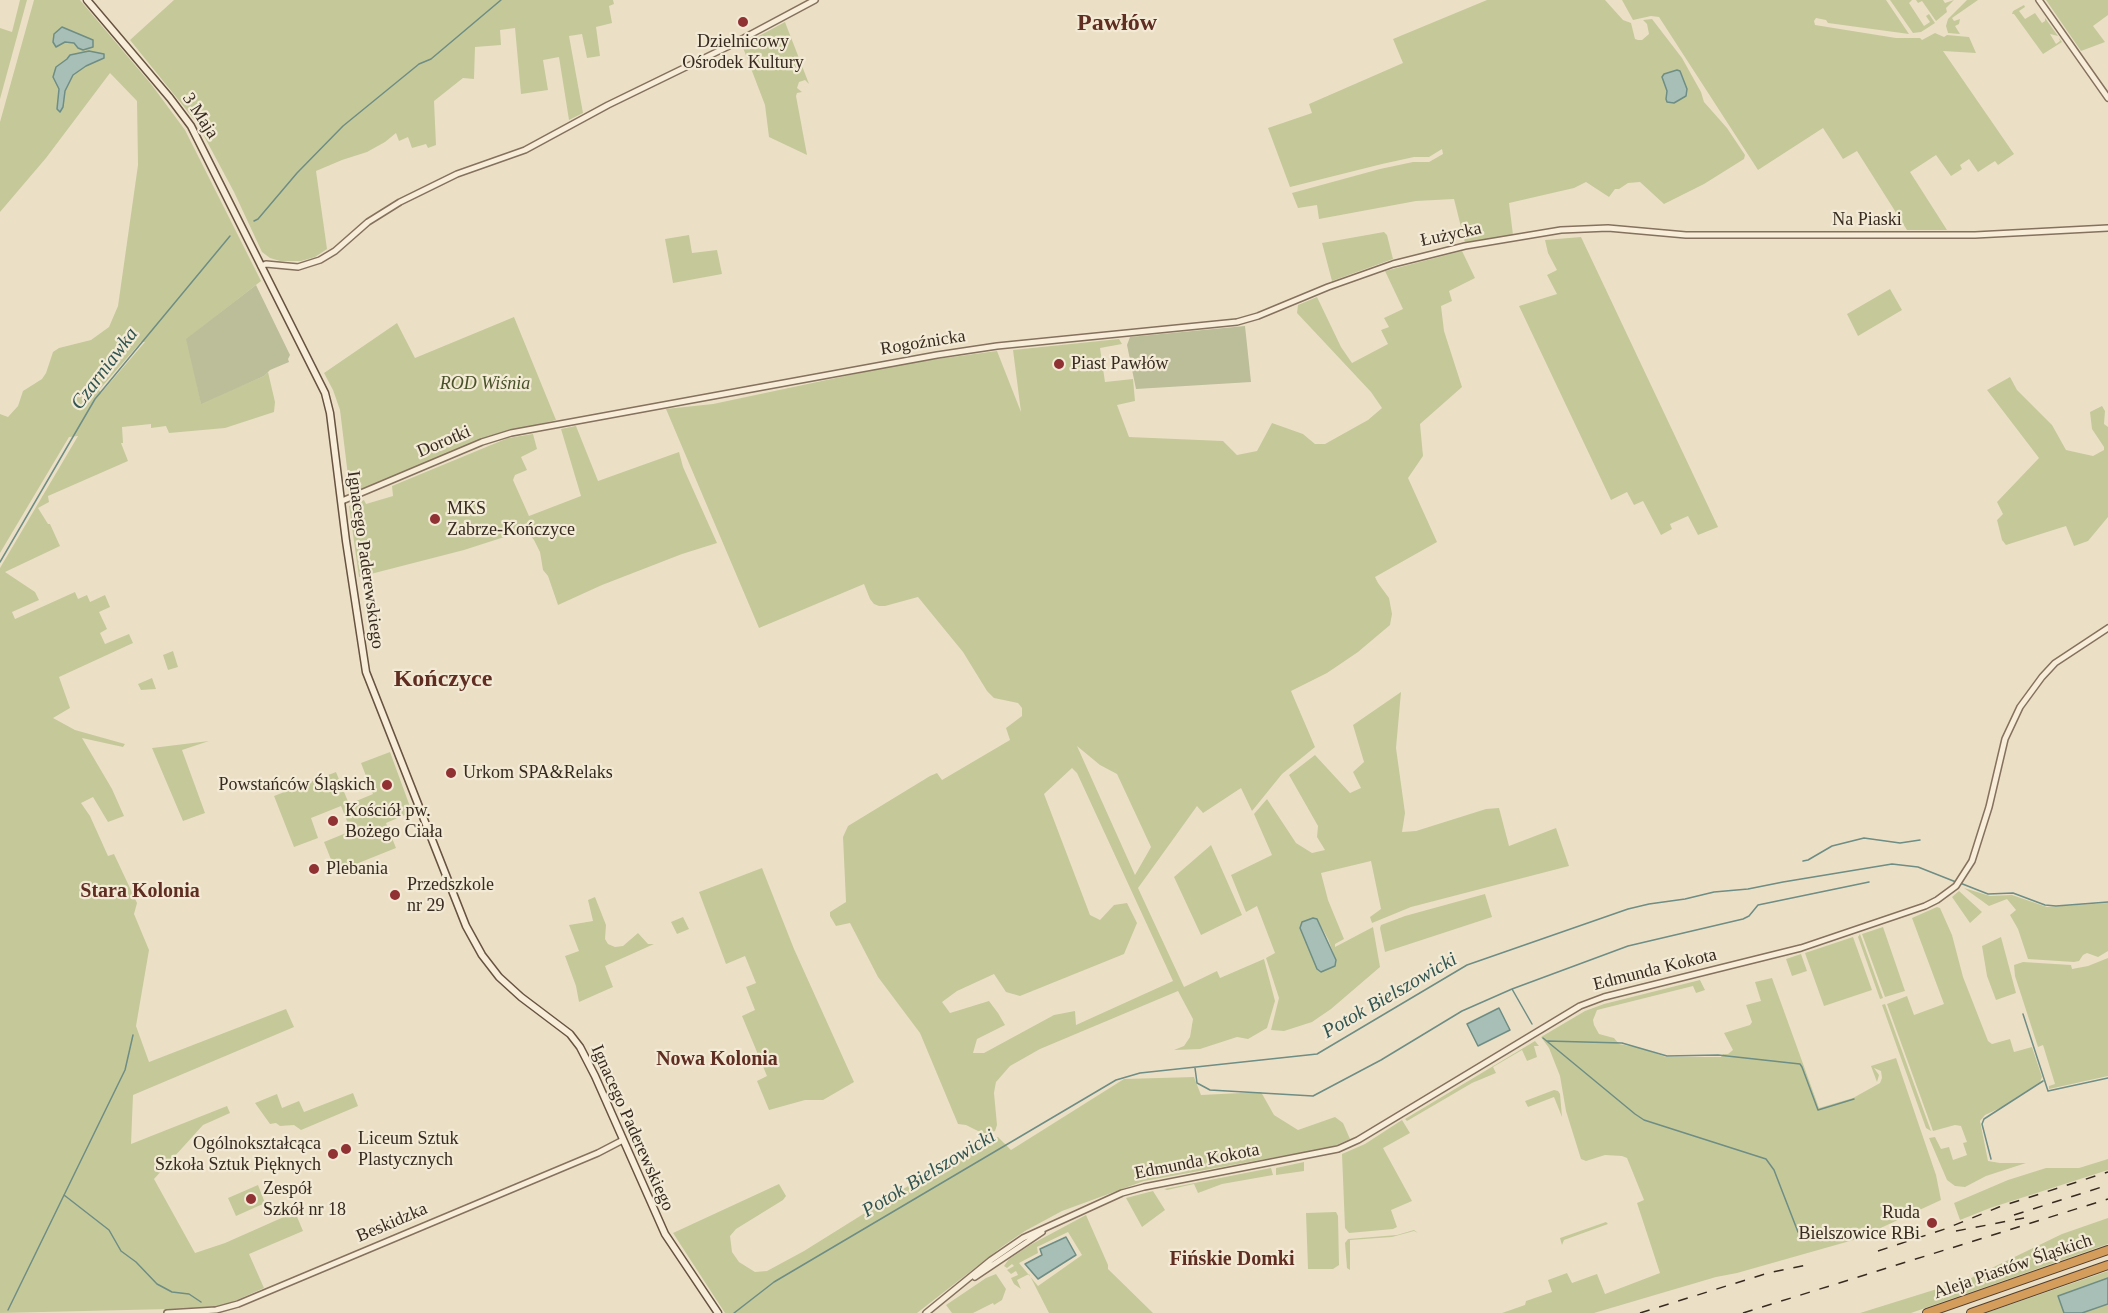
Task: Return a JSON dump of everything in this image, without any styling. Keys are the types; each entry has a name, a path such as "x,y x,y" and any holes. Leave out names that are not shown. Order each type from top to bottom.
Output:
{"highway":[{"name":"Aleja Piastów Śląskich","path":"1927,1313 2108,1250"},
{"name":"Aleja Piastów Śląskich","path":"1971,1313 2108,1265"}],"main road":[{"name":"3 Maja","path":"87,0 171,98 191,126 261,266"},
{"name":"Ignacego Paderewskiego","path":"261,266 327,399 363,659 368,679 466,926 482,955 499,977 521,997 564,1029 580,1047 665,1234 718,1313"}],"street":[{"path":"261,266 266,264 298,267 320,260 335,251 368,222 393,207 457,174 525,150 608,105 727,47 815,0"},
{"path":"2039,0 2108,98"},
{"name":"Na Piaski","path":"1626,229 1686,235 1965,235 2108,228"},
{"name":"Łużycka","path":"1289,303 1364,273 1439,252 1569,230 1626,229"},
{"name":"Rogoźnicka","path":"562,423 937,354 1237,322 1289,303"},
{"name":"Dorotki","path":"342,501 485,441 511,433 562,423"},
{"name":"Edmunda Kokota","path":"926,1313 964,1282 1050,1226 1133,1189 1338,1149 1358,1140 1580,1006 1604,997 1801,948 1937,900 1959,883 1976,852 2005,739 2020,707 2055,663 2108,628"},
{"name":"Beskidzka","path":"167,1313 216,1310 238,1304 567,1166 623,1140"}],"green space":[{"path":"20,0 27,0 0,99 0,28 12,32"},
{"path":"34,0 80,0 151,84 185,130 261,281 187,339 201,403 264,376 268,372 275,402 274,412 225,428 169,433 166,426 151,428 151,424 122,427 123,443 121,443 128,461 48,496 49,502 38,508 50,524 60,546 5,572 35,592 39,600 12,612 15,619 75,592 78,599 87,595 90,602 105,595 110,607 99,612 107,629 100,633 105,644 129,634 133,643 59,677 70,708 53,718 75,730 125,744 123,747 82,738 112,789 124,816 108,822 93,797 81,803 90,816 108,856 114,854 137,903 134,914 149,950 136,1026 149,1062 286,1009 294,1027 133,1095 131,1144 227,1106 230,1113 203,1125 154,1179 195,1253 225,1243 295,1212 303,1231 249,1254 264,1288 223,1306 0,1313 0,568 78,436 69,437 0,553 0,414 8,417 18,406 23,391 42,379 53,352 59,348 91,340 109,327 118,306 138,165 137,101 110,73 46,158 0,212 0,122","holes":["141,342 145,342 101,393 99,390"]},
{"path":"174,0 613,0 614,4 609,6 612,23 596,27 600,56 587,58 582,34 569,36 583,113 569,120 559,57 543,60 548,90 521,94 515,28 500,30 501,45 475,47 474,79 463,78 434,101 436,145 428,148 426,144 412,148 408,137 399,141 396,133 367,152 316,171 327,249 315,257 301,261 280,261 262,252 234,192 197,123 130,40"},
{"path":"1487,0 1605,0 1623,20 1631,23 1635,39 1638,40 1642,40 1649,34 1647,24 1643,20 1652,19 1682,58 1704,102 1727,128 1745,155 1744,159 1704,184 1664,204 1640,182 1628,183 1615,189 1609,197 1586,182 1574,188 1509,203 1513,235 1465,243 1454,199 1416,201 1319,219 1317,205 1298,208 1292,193 1380,169 1413,162 1429,162 1443,154 1442,149 1429,157 1414,157 1290,187 1268,128 1312,113 1309,104 1403,63 1393,39"},
{"path":"1622,0 1886,0 1909,34 1828,23 1826,20 1816,18 1815,25 1896,38 1920,38 1922,40 1935,33 1944,37 1947,35 1969,37 1976,53 1943,51 2014,154 1998,165 1995,161 1978,172 1969,159 1960,165 1962,169 1951,176 1936,155 1910,172 1947,230 1907,230 1857,151 1843,159 1823,128 1758,170 1659,17 1651,16 1633,20"},
{"path":"1890,0 1912,0 1909,3 1924,26 1930,22 1926,16 1929,14 1935,23 1921,32 1913,33"},
{"path":"1916,0 1943,0 1945,3 1954,0 1946,8 1947,12 1936,21 1922,1 1918,3"},
{"path":"1967,0 1978,0 1952,18 1954,21 1960,19 1959,24 1955,26 1960,34 1948,33 1946,26 1948,19"},
{"path":"2046,0 2108,0 2108,15 2093,26 2105,42 2081,51"},
{"path":"2024,5 2025,7 2019,11 2025,19 2035,13 2042,23 2045,18 2058,36 2050,34 2056,44 2060,41 2059,38 2062,42 2043,54 2012,14"},
{"path":"785,22 809,84 805,80 799,82 797,88 802,92 797,93 796,96 807,155 769,137 765,105 742,45 744,46"},
{"path":"1384,232 1387,235 1393,259 1332,281 1322,243"},
{"path":"689,235 692,253 717,250 722,274 673,283 665,239"},
{"path":"1581,237 1718,527 1698,535 1688,516 1670,524 1672,529 1661,535 1643,501 1634,505 1627,492 1611,500 1519,306 1557,294 1547,275 1557,270 1548,253 1545,240"},
{"path":"1462,251 1475,278 1449,291 1452,301 1441,306 1444,331 1462,387 1420,424 1423,456 1408,478 1437,542 1375,577 1389,598 1392,614 1390,625 1358,652 1327,673 1291,691 1315,747 1282,774 1252,811 1241,788 1203,813 1197,806 1138,888 1184,987 1217,971 1220,978 1264,959 1275,1001 1267,1028 1248,1039 1237,1037 1200,1049 1174,1050 1184,1046 1190,1037 1193,1019 1178,991 1040,1049 1010,1066 996,1082 994,1093 997,1125 995,1131 982,1133 966,1125 958,1124 920,1033 878,977 850,923 836,926 830,912 846,902 843,837 848,826 930,776 937,773 942,780 1010,740 1006,728 1022,716 1022,708 1018,703 994,698 987,691 963,652 918,597 879,606 870,599 864,584 759,628 666,409 713,404 907,363 997,351 1021,412 1013,350 1119,339 1122,344 1100,348 1105,382 1133,379 1135,401 1117,405 1129,437 1223,441 1237,455 1257,451 1272,423 1303,434 1315,444 1325,444 1368,420 1382,408 1371,392 1297,313 1298,305 1317,297 1341,347 1352,363 1388,344 1381,330 1389,327 1384,318 1403,309 1385,271","holes":["1077,746 1100,765 1117,774 1151,847 1135,875","1072,768 1077,773 1173,981 1076,1025 1075,1011 1054,1015 984,1053 973,1053 977,1039 1005,1025 998,1013 989,1001 950,1013 942,1002 957,991 994,974 1006,992 1020,996 1124,954 1137,923 1127,903 1114,905 1100,920 1090,915 1044,794"]},
{"path":"256,285 290,355 289,362 270,370 264,376 201,404 186,339"},
{"path":"1890,289 1902,310 1858,336 1847,314"},
{"name":"ROD Wiśnia","path":"514,317 556,420 484,438 349,495 340,410 324,373 397,323 415,358"},
{"path":"1245,326 1251,382 1136,389 1127,345 1130,337"},
{"path":"2010,377 2017,390 2052,425 2066,450 2093,456 2104,450 2092,429 2090,412 2102,406 2105,411 2104,424 2108,427 2108,517 2088,541 2074,546 2066,526 2006,545 2002,540 1997,520 2003,514 1997,502 2039,458 1987,390"},
{"path":"576,426 598,481 679,452 683,467 717,543 602,585 558,605 548,576 543,570 540,552 526,530 464,550 359,577 349,506 364,500 366,504 393,496 392,486 508,438 533,434 537,449 521,457 527,470 515,475 513,480 529,516 581,496 561,429"},
{"path":"173,651 178,667 168,670 163,655"},
{"path":"152,678 156,689 141,690 138,684"},
{"path":"1401,692 1396,748 1405,813 1402,832 1416,831 1486,809 1499,808 1509,846 1556,828 1569,866 1411,907 1372,923 1370,917 1381,909 1371,861 1321,873 1328,900 1344,939 1335,944 1335,947 1373,927 1380,967 1331,1009 1312,1022 1284,1031 1271,1030 1279,998 1266,958 1275,953 1257,906 1246,912 1231,875 1272,855 1254,814 1267,799 1296,843 1312,853 1325,850 1317,837 1318,826 1289,775 1315,755 1350,793 1361,788 1353,772 1364,762 1353,725","holes":["1317,919 1336,960 1335,966 1302,922"]},
{"path":"209,741 182,750 205,813 183,821 152,748"},
{"path":"390,752 412,812 386,823 396,848 336,872 324,842 351,831 341,806 311,818 318,838 294,847 274,796 336,772 349,804 373,794 361,763"},
{"path":"1211,845 1242,915 1201,935 1174,877"},
{"path":"762,868 794,949 854,1082 823,1100 805,1100 769,1110 757,1081 767,1076 742,1016 755,1010 746,987 756,983 745,956 726,964 699,892"},
{"path":"1964,888 1990,896 2012,895 2047,907 2108,903 2108,951 2098,957 2087,953 2079,961 2074,962 2028,959 2018,929 2010,915 2016,910 2007,899 1989,906"},
{"path":"1959,891 1982,912 1970,923 1952,897"},
{"path":"1485,894 1492,917 1385,952 1381,925"},
{"path":"595,897 606,925 605,939 608,944 615,947 623,946 638,933 648,944 654,944 605,966 613,987 579,1002 565,956 579,951 569,925 593,921 588,900"},
{"path":"1937,907 1940,908 1952,935 1963,977 1988,1041 1992,1044 2010,1039 2014,1052 2032,1047 2042,1077 2040,1082 2002,1107 1985,1115 1980,1121 1988,1161 2026,1163 1986,1176 1965,1187 1955,1186 1947,1180 1929,1138 1935,1137 1941,1149 1949,1147 1953,1160 1967,1155 1963,1143 1967,1142 1961,1126 1955,1125 1933,1131 1887,1004 1907,996 1914,1015 1944,1004 1912,918"},
{"path":"683,917 689,929 677,934 671,922"},
{"path":"1883,927 1905,991 1885,997 1862,934"},
{"path":"1860,934 1883,998 1880,999 1858,937"},
{"path":"1853,937 1872,990 1824,1006 1805,953"},
{"path":"2001,937 2016,993 1996,1000 1987,976 1982,946"},
{"path":"1801,954 1807,971 1792,976 1786,959"},
{"path":"2108,958 2108,1076 2049,1089 2049,1086 2055,1084 2043,1045 2038,1047 2015,976 2014,965 2023,962 2071,965 2072,969 2088,966"},
{"path":"1772,978 1819,1108 1853,1098 1880,1083 1881,1071 1874,1068 1879,1075 1877,1082 1871,1066 1896,1058 1936,1175 1941,1200 1857,1239 1594,1313 1502,1313 1552,1292 1548,1280 1567,1273 1572,1283 1597,1274 1605,1294 1660,1273 1637,1203 1644,1200 1627,1158 1605,1155 1586,1161 1581,1159 1566,1111 1560,1076 1549,1048 1541,1037 1585,1011 1604,1004 1700,980 1705,990 1696,993 1693,986 1597,1010 1593,1020 1594,1025 1599,1034 1614,1038 1619,1044 1666,1057 1721,1057 1733,1050 1724,1033 1750,1025 1752,1022 1746,1005 1761,1001 1755,982"},
{"path":"1885,1004 1931,1131 1926,1128 1882,1005"},
{"path":"1535,1041 1539,1046 1534,1046 1537,1057 1527,1061 1522,1050 1493,1067 1496,1073 1472,1083 1407,1121 1405,1119"},
{"path":"1194,1077 1201,1095 1261,1092 1274,1115 1298,1130 1335,1117 1343,1123 1350,1139 1332,1147 1144,1181 1062,1211 1003,1246 917,1313 725,1313 673,1233 779,1184 786,1196 783,1200 736,1229 730,1236 732,1252 739,1262 755,1272 767,1271 804,1251 913,1183 971,1152 987,1140 998,1137 1011,1150 1124,1079"},
{"path":"1554,1090 1560,1094 1562,1117 1554,1097 1528,1107 1525,1101"},
{"path":"353,1093 358,1106 301,1130 294,1125 270,1124 255,1103 277,1094 282,1108 299,1101 304,1112"},
{"path":"1402,1120 1410,1133 1383,1148 1412,1201 1391,1210 1397,1227 1349,1233 1345,1228 1342,1154 1365,1144"},
{"path":"2108,1159 2108,1170 1960,1220 1954,1203 2008,1180 2046,1168 2079,1168"},
{"path":"1304,1162 1304,1171 1276,1175 1276,1168"},
{"path":"1271,1168 1273,1175 1222,1184 1198,1193 1194,1184 1164,1189"},
{"path":"258,1185 265,1203 236,1216 228,1198"},
{"path":"1153,1191 1165,1210 1142,1227 1126,1198"},
{"path":"1336,1212 1339,1265 1333,1269 1308,1269 1306,1213"},
{"path":"1086,1215 1108,1269 1153,1313 1049,1313 1030,1277 1038,1286 1082,1255 1068,1232 1037,1247 1038,1253 1019,1263 1028,1274 1017,1280 1021,1289 1014,1284 1011,1278 1018,1275 1016,1271 1011,1274 1007,1270 1014,1266 1012,1264 1007,1268 1004,1266 1009,1259"},
{"path":"2108,1218 2108,1244 1911,1313 1860,1313 1969,1279 2062,1234"},
{"path":"1606,1222 1608,1224 1564,1240 1562,1245 1560,1238"},
{"path":"1414,1230 1418,1233 1414,1231 1392,1237 1350,1240 1350,1270 1347,1268 1345,1243 1348,1239 1397,1235"},
{"path":"2108,1271 2108,1313 1986,1313"},
{"path":"996,1274 1006,1289 1002,1300 994,1305 993,1303 973,1313 952,1313 946,1305 986,1278"}],"water":[{"path":"62,27 93,40 93,47 83,50 74,43 65,42 56,47 53,42 54,34"},
{"path":"89,51 104,54 104,58 73,75 65,91 60,112 57,109 59,89 53,77 56,67 70,55"},
{"path":"1680,71 1687,89 1686,96 1674,103 1667,102 1667,91 1662,77 1664,74"},
{"path":"1317,919 1336,960 1335,966 1321,972 1317,969 1300,928 1302,922"},
{"path":"1499,1008 1510,1030 1478,1046 1467,1024"},
{"path":"1066,1237 1076,1255 1038,1279 1025,1264 1042,1255 1040,1249"},
{"path":"2108,1278 2108,1304 2082,1313 2064,1313 2058,1296"}],"waterway":[{"name":"Czarniawka","path":"254,221 343,126 419,64 431,59 501,0"},
{"name":"Czarniawka","path":"0,562 95,399 230,236"},
{"path":"1803,861 1832,846 1864,838 1900,843 1920,840"},
{"name":"Potok Bielszowicki","path":"734,1313 774,1282 1116,1080 1140,1073 1317,1054 1467,965 1628,909 1649,904 1892,864 1918,867 1956,882"},
{"path":"1195,1068 1197,1083 1210,1090 1313,1096 1381,1060 1462,1011 1512,989 1628,946 1743,919 1749,916 1758,905 1869,882"},
{"name":"Potok Bielszowicki","path":"1960,883 1988,894 2013,893 2045,905 2108,902"},
{"path":"1512,989 1532,1024"},
{"path":"2023,1014 2048,1091 2108,1078"},
{"path":"8,1310 125,1070 133,1035"},
{"path":"1543,1038 1644,1120 1766,1159 1774,1170 1798,1232"},
{"path":"1547,1041 1622,1043 1667,1056 1718,1055 1800,1064 1818,1110 1854,1099"},
{"path":"1991,1159 1982,1124 1984,1119 2043,1081"},
{"path":"64,1195 109,1230 121,1251 136,1262 157,1284 172,1292 189,1294 201,1302"}],"railway":[{"path":"1878,1251 1945,1229 1999,1207 2108,1172"},
{"path":"2014,1215 2108,1185"},
{"path":"1743,1313 2108,1199"},
{"path":"1956,1231 2024,1218"},
{"path":"1640,1313 1768,1273 1812,1264"}],"place":[{"name":"Dzielnicowy Ośrodek Kultury","path":"743,22"},
{"name":"Piast Pawłów","path":"1059,364"},
{"name":"MKS Zabrze-Kończyce","path":"435,519"},
{"name":"Urkom SPA&Relaks","path":"451,773"},
{"name":"Powstańców Śląskich","path":"387,785"},
{"name":"Kościół pw. Bożego Ciała","path":"333,821"},
{"name":"Plebania","path":"314,869"},
{"name":"Przedszkole nr 29","path":"395,895"},
{"name":"Liceum Sztuk Plastycznych","path":"346,1149"},
{"name":"Ogólnokształcąca Szkoła Sztuk Pięknych","path":"333,1154"},
{"name":"Zespół Szkół nr 18","path":"251,1199"},
{"name":"Ruda Bielszowice RBi","path":"1932,1223"}],"district":[{"name":"Pawłów","path":"1117,24"},
{"name":"Kończyce","path":"443,680"},
{"name":"Stara Kolonia","path":"140,892"},
{"name":"Nowa Kolonia","path":"717,1060"},
{"name":"Fińskie Domki","path":"1232,1260"}]}
